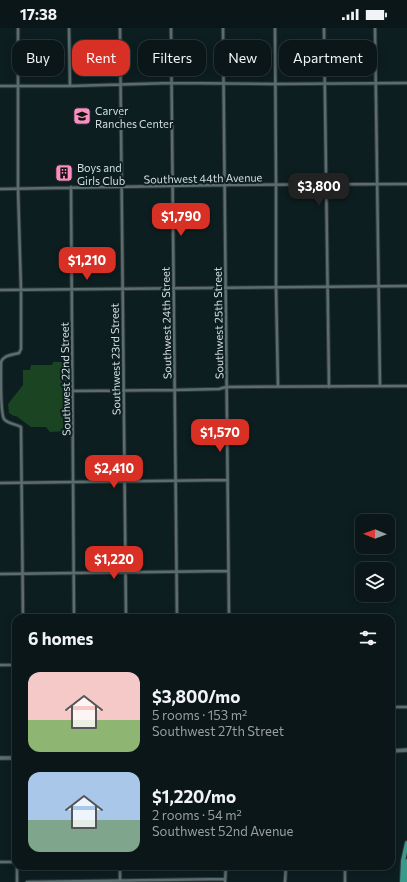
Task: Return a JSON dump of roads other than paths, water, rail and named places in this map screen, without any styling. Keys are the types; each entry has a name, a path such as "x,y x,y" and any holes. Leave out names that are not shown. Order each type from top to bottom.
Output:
{"main road":[{"path":"405,882 407,843"},
{"path":"402,882 406,858"}],"street":[{"path":"18,28 18,188 21,349 19,353 6,356 1,362 0,394 1,412 4,419 21,427 23,614"},
{"path":"69,28 70,86"},
{"name":"Southwest 23rd Street","path":"120,28 126,614"},
{"name":"Southwest 24th Street","path":"171,28 177,614"},
{"name":"Southwest 25th Street","path":"222,28 228,480 228,614"},
{"path":"274,28 278,387"},
{"path":"324,28 328,386"},
{"path":"375,28 380,386"},
{"path":"0,86 70,86 171,83 407,83"},
{"name":"Southwest 44th Avenue","path":"0,189 122,186 407,184"},
{"name":"Southwest 22nd Street","path":"71,187 74,614"},
{"path":"0,290 407,286"},
{"path":"73,391 219,389 226,387 407,386"},
{"path":"0,483 228,480"},
{"path":"0,574 228,571"},
{"path":"0,665 12,665"},
{"path":"395,707 407,707"},
{"path":"395,751 407,750"},
{"path":"0,758 12,758"},
{"path":"0,862 12,862"},
{"path":"17,870 17,882"},
{"path":"120,870 120,881"},
{"path":"27,882 225,880 226,870"},
{"path":"285,882 286,870"},
{"path":"345,870 345,882"}],"place":[{"name":"Carver Ranches Center","path":"82,116"},
{"name":"Boys and Girls Club","path":"64,173"}]}
